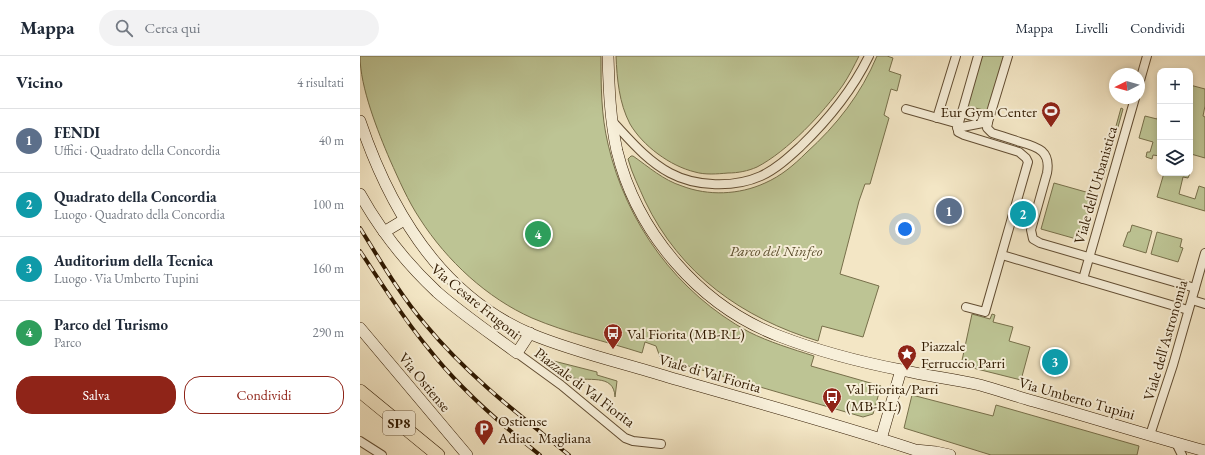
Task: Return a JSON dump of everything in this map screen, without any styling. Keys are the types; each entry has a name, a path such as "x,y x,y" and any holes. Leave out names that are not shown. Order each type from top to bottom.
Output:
{"main road":[{"name":"SP8","path":"360,391 438,455"}],"street":[{"path":"608,56 609,96 612,121 621,164 633,196 653,232 679,266 704,290 741,317 773,333 816,348 901,370 881,439"},
{"path":"612,121 643,154 662,168 677,176 692,181 707,183 730,183 749,180 762,175 783,162 816,131 835,111 846,96 869,56"},
{"path":"937,118 956,56"},
{"path":"966,307 985,312 1028,165 1028,160 1018,152 962,135 958,132 958,126 978,56"},
{"path":"1008,56 988,121 988,128 991,132 1034,146 1042,151 1047,158 1047,173 1031,230 1032,238 1036,242 1195,288"},
{"path":"1144,68 1147,56"},
{"name":"Viale dell'Urbanistica","path":"1083,279 1133,104"},
{"path":"906,109 958,126 988,121"},
{"path":"962,113 988,121"},
{"name":"Viale di Val Fiorita","path":"360,121 380,172 404,220 429,256 457,285 489,311 530,333 614,361 881,439 919,452 936,452 950,455"},
{"name":"Via Cesare Frugoni","path":"360,194 384,232 436,291 475,323 516,353"},
{"path":"384,232 404,220"},
{"name":"Viale dell'Astronomia","path":"1147,434 1171,372 1205,253"},
{"path":"1002,255 1188,310"},
{"path":"1192,300 1205,304"},
{"name":"Via Ostiense","path":"360,328 467,455"},
{"path":"516,353 530,333"},
{"name":"Piazzale di Val Fiorita","path":"516,353 561,385 625,438 633,441 661,444"},
{"name":"Via Umberto Tupini","path":"901,370 979,385 1203,452"},
{"path":"360,441 382,455"},
{"path":"1176,443 1182,455"}],"green space":[{"path":"360,56 601,56 601,89 604,122 616,173 642,228 658,253 677,276 699,297 723,316 749,332 814,356 811,366 881,386 873,414 863,417 664,359 660,357 656,346 645,342 642,353 572,333 532,318 499,300 455,264 420,219 412,205 390,160 375,123 366,95"},
{"path":"616,56 859,56 843,85 825,107 793,141 781,151 769,160 750,170 735,173 711,174 699,173 676,165 658,154 642,140 630,124 623,108 618,82"},
{"name":"Parco del Ninfeo","path":"877,56 887,56 893,58 889,71 901,75 897,91 891,89 884,115 889,118 870,184 865,184 859,201 840,274 879,286 863,337 822,326 818,341 764,320 739,306 716,290 695,271 676,250 659,227 645,201 628,159 633,156 656,173 682,186 713,193 745,190 765,183 782,174 792,166 838,120 864,83"},
{"path":"982,56 1004,56 988,111 967,106"},
{"path":"1193,86 1205,89 1205,106 1203,116 1205,117 1205,158 1193,155"},
{"path":"1121,108 1123,109 1104,178 1102,177"},
{"path":"1145,116 1157,119 1157,156 1153,155 1152,159 1146,157 1147,152 1150,152 1153,142 1139,138"},
{"path":"1163,176 1189,176 1188,178 1183,177 1179,194 1195,199 1199,186 1205,188 1205,211 1157,197"},
{"path":"1054,183 1093,194 1080,240 1041,229"},
{"path":"1132,225 1152,231 1146,253 1123,246"},
{"path":"1157,232 1182,239 1180,247 1183,248 1178,262 1151,254"},
{"path":"972,314 990,319 992,314 995,315 993,322 1013,327 1009,341 1030,347 1021,380 961,365"},
{"path":"538,357 597,372 597,375 617,381 615,397 610,384 605,381 577,379 566,376"},
{"path":"912,395 993,416 996,405 1139,446 1137,455 991,455 904,428"}],"railway":[{"path":"360,228 407,301 441,343 494,393 569,455"},
{"path":"360,251 401,312 453,378 510,431 540,455"}],"place":[{"name":"Eur Gym Center","path":"1051,128"},
{"name":"FENDI","path":"949,211"},
{"name":"Quadrato della Concordia","path":"1023,214"},
{"name":"Parco del Turismo","path":"538,234"},
{"name":"Val Fiorita (MB-RL)","path":"613,350"},
{"name":"Auditorium della Tecnica","path":"1055,362"},
{"name":"Piazzale Ferruccio Parri","path":"907,371"},
{"name":"Val Fiorita/Parri (MB-RL)","path":"832,414"},
{"name":"Ostiense Adiac. Magliana","path":"484,446"}]}
